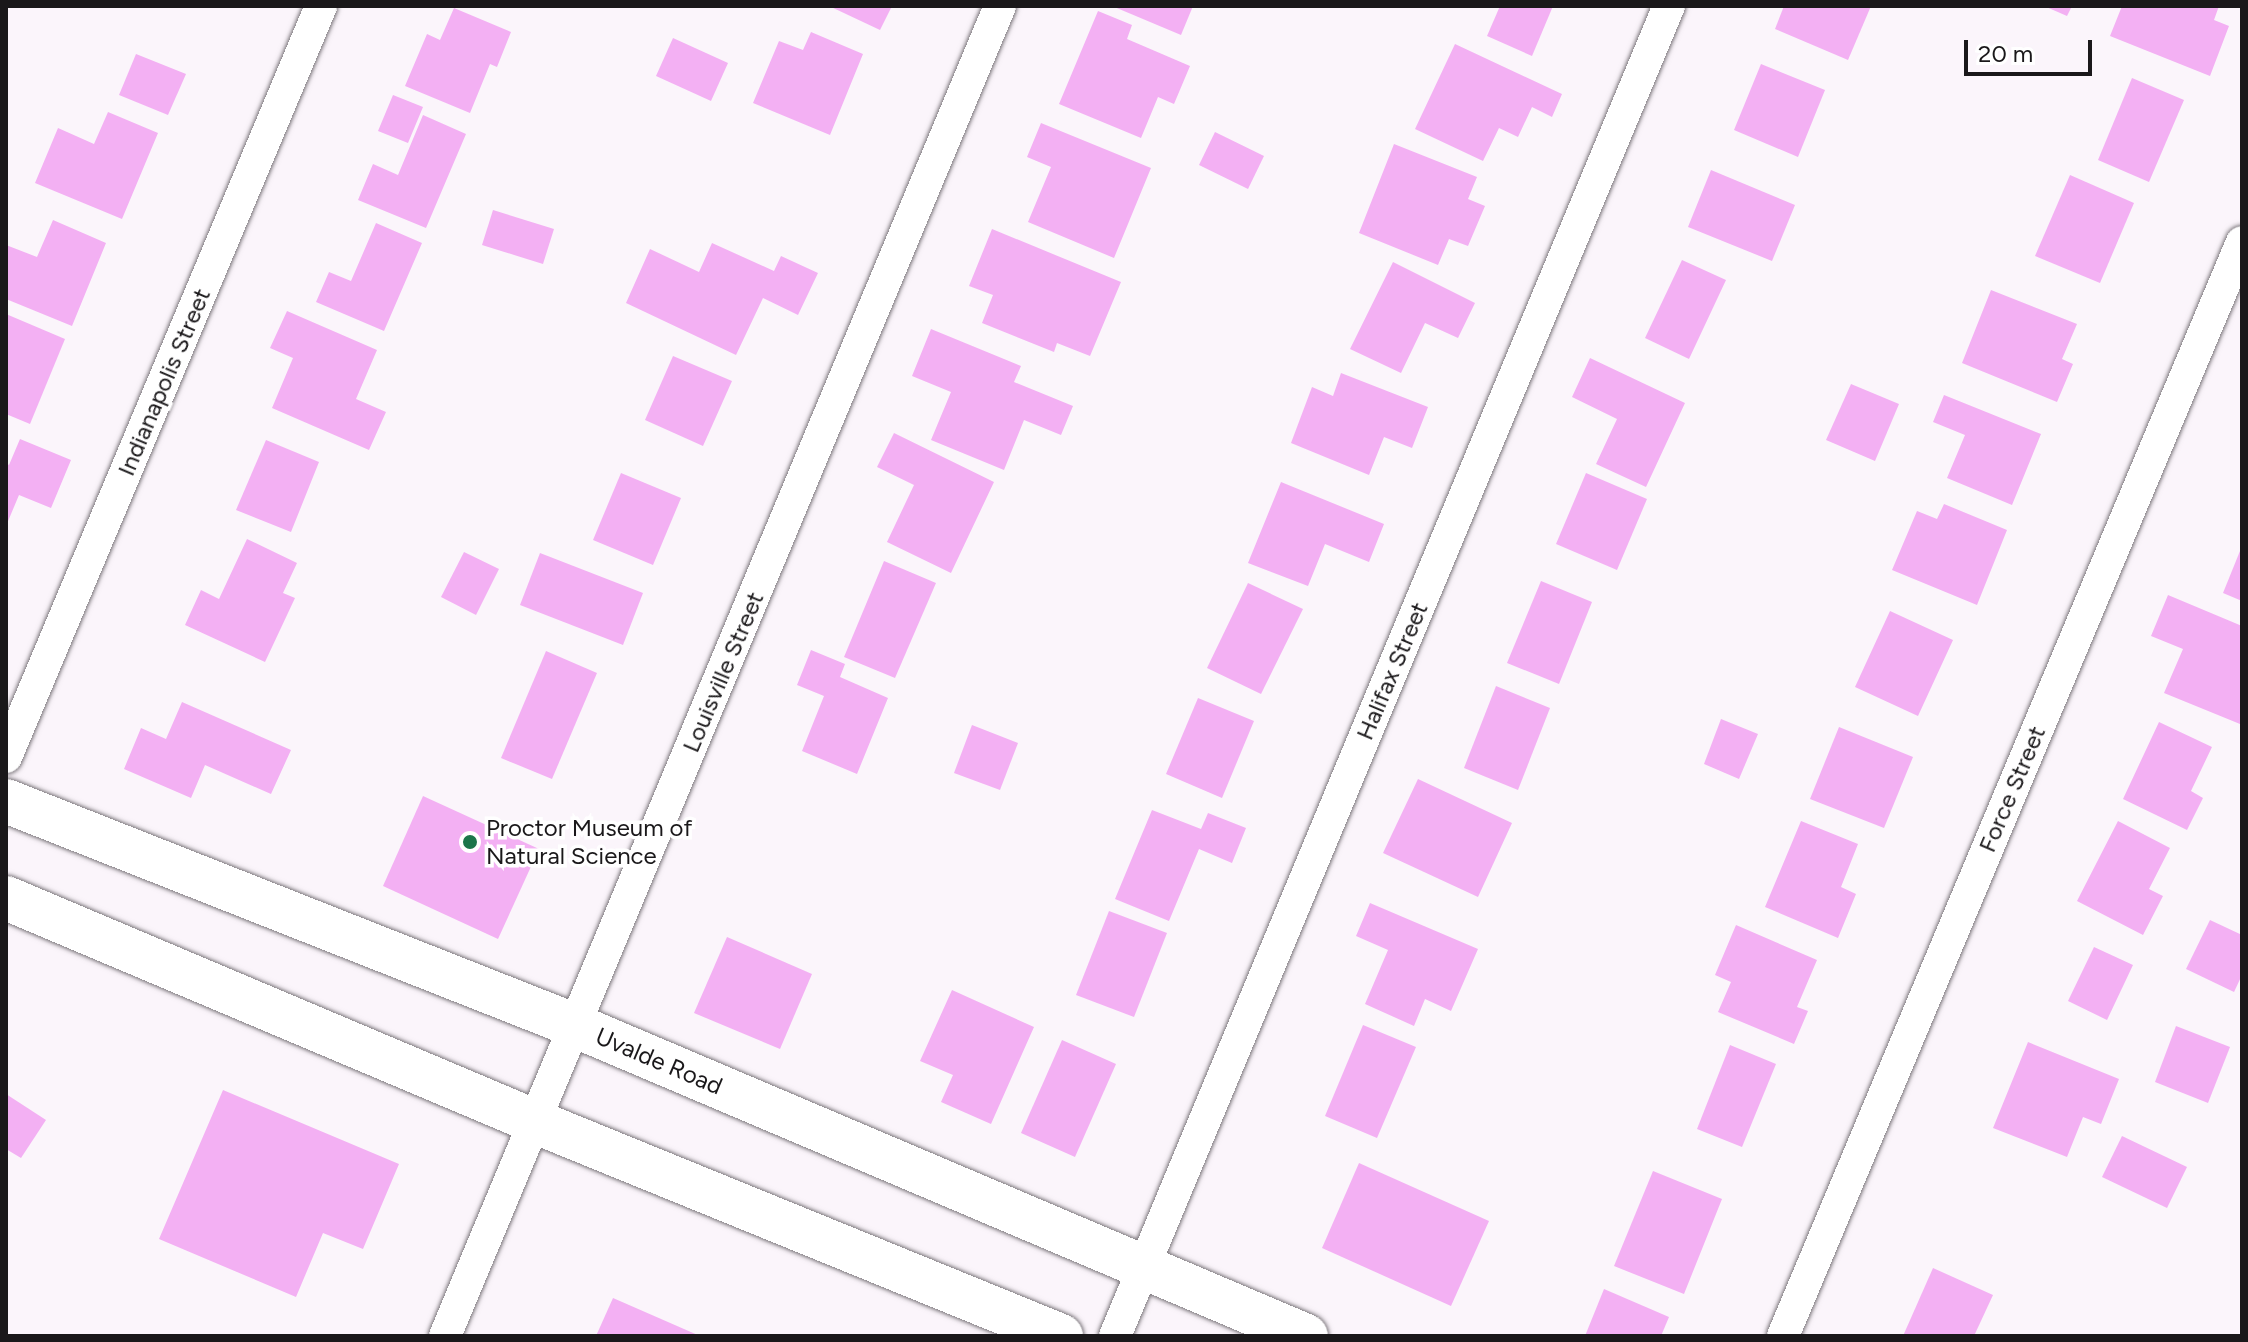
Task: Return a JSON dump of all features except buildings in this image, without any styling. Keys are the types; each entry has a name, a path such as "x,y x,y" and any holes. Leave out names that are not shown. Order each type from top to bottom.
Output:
{"main road":[{"name":"Uvalde Road","path":"6,801 576,1026 1306,1336"},
{"path":"6,898 536,1122 1061,1336"}],"street":[{"name":"Indianapolis Street","path":"6,757 321,6"},
{"name":"Louisville Street","path":"445,1336 1000,6"},
{"name":"Halifax Street","path":"1115,1336 1669,6"},
{"name":"Force Street","path":"1783,1336 2242,242"}],"place":[{"name":"Proctor Museum of Natural Science","path":"470,842"}]}
